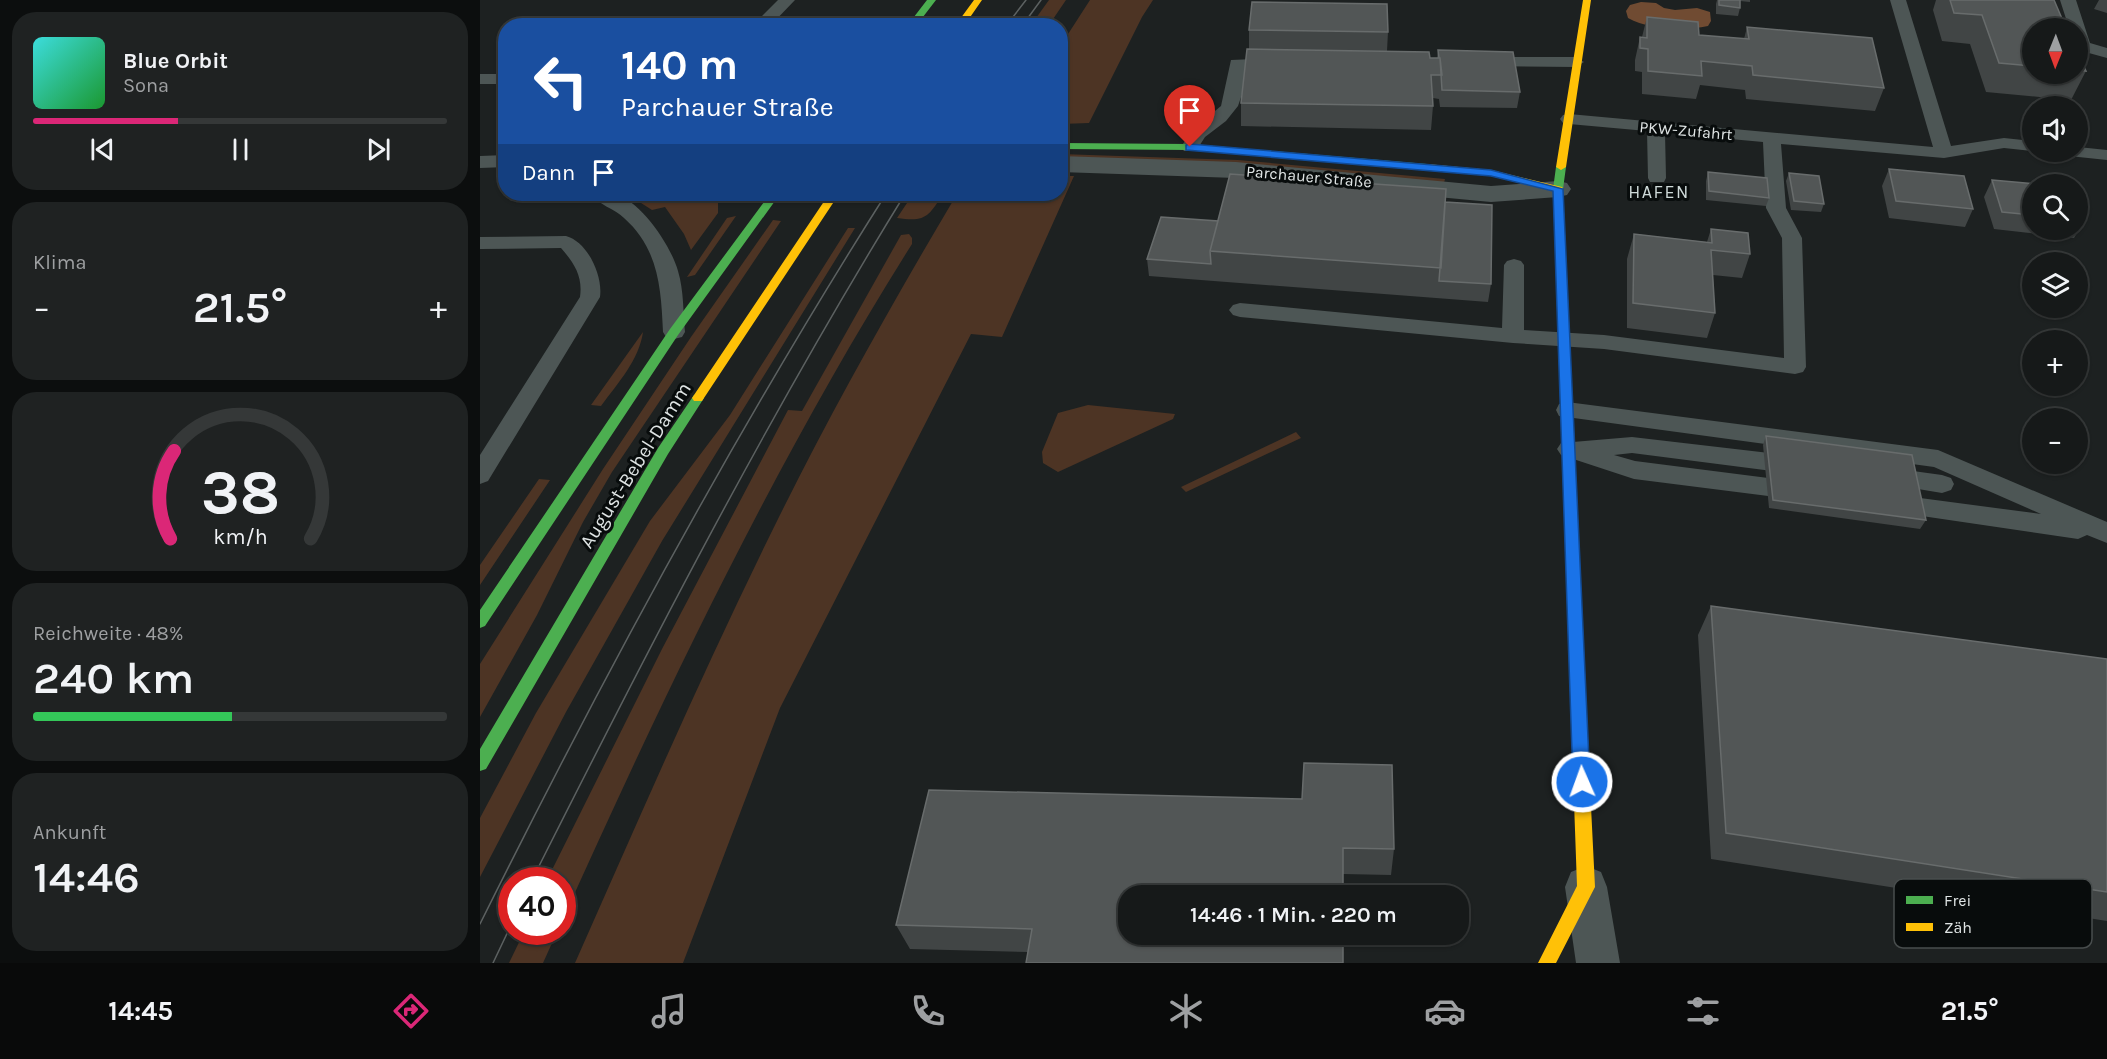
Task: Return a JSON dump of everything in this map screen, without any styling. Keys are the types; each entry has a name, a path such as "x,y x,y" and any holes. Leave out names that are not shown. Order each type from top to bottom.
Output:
{"street":[{"path":"917,18 932,0"},
{"path":"965,18 978,0"},
{"path":"1587,0 1558,189 1586,887 1598,963"},
{"name":"Parchauer Straße","path":"1068,146 1190,147 1491,173 1558,189"},
{"name":"Parchauer Straße","path":"1068,164 1225,169 1491,194 1558,189"},
{"name":"August-Bebel-Damm","path":"480,622 674,332 770,201"},
{"name":"August-Bebel-Damm","path":"480,764 663,451 829,201"},
{"path":"1547,962 1586,887"}],"lane":[{"path":"768,18 787,0"},
{"path":"1898,0 1944,153"},
{"path":"2068,0 2084,46 2107,52"},
{"path":"1460,62 1576,62"},
{"path":"1190,147 1195,135 1230,106 1237,64 1295,63"},
{"path":"480,79 498,79"},
{"name":"PKW-Zufahrt","path":"1569,119 1944,153 2004,143 2022,145"},
{"path":"1656,128 1657,178"},
{"path":"1240,310 1564,339 1796,367 1792,238 1776,208 1772,138"},
{"path":"2088,153 2107,155"},
{"path":"612,201 640,221 659,248 671,285 674,332"},
{"path":"480,243 566,242 587,267 592,283 590,297 480,475"},
{"path":"1513,336 1514,265"},
{"path":"1567,410 1938,459 2107,533"},
{"path":"1569,449 1632,445 1823,469"},
{"path":"1569,449 1634,470 1821,494"},
{"path":"1858,473 1942,484"},
{"path":"1867,500 2107,533"}],"shaded area":[{"path":"1049,0 1066,0 1054,18 1036,18"},
{"path":"1090,0 1153,0 1142,17 1089,123 1068,124 1068,34"},
{"path":"1641,2 1656,3 1664,8 1675,10 1697,8 1710,12 1711,21 1708,26 1688,29 1646,25 1628,18 1626,11 1630,5"},
{"path":"1068,154 1238,160 1445,179 1444,183 1068,158"},
{"path":"1068,176 1074,176 1068,189"},
{"path":"638,201 718,201 718,213 691,250 684,234 665,207 652,210"},
{"path":"908,201 938,201 925,216 914,219 897,218"},
{"path":"953,201 1063,201 1002,337 971,334 780,708 683,963 575,963 649,795 751,574 820,436"},
{"path":"736,216 695,275 687,277 727,218"},
{"path":"773,220 781,221 612,472 583,522 537,615 480,717 480,664 603,469"},
{"path":"848,228 855,228 662,541 566,712 480,877 480,818 536,713 650,521 730,415"},
{"path":"909,234 912,244 815,407 726,575 642,746 576,891 576,867 553,867 662,649 788,410 802,411 901,235"},
{"path":"643,332 637,352 621,380 601,406 591,405"},
{"path":"1088,405 1175,414 1173,419 1058,472 1043,463 1042,452 1058,413"},
{"path":"1296,432 1301,438 1186,492 1181,487"},
{"path":"539,479 550,480 480,585 480,565"},
{"path":"518,945 551,945 543,963 509,963"}],"building":[{"path":"1719,0 1740,0 1740,8 1719,5"},
{"path":"1950,0 2054,0 2062,18 2022,18 2022,65 1999,63 1982,15 1954,13"},
{"path":"1252,2 1387,4 1388,32 1249,30"},
{"path":"1647,17 1698,22 1699,35 1749,39 1747,27 1872,38 1884,88 1753,75 1752,66 1701,61 1702,76 1648,71 1648,49 1640,48 1640,37 1647,38"},
{"path":"1247,49 1429,52 1430,58 1440,58 1442,75 1431,75 1433,106 1241,103"},
{"path":"1438,50 1513,52 1520,92 1442,90"},
{"path":"1889,169 1964,176 1973,209 1896,201"},
{"path":"1708,172 1767,178 1769,198 1709,191"},
{"path":"1789,173 1819,176 1824,204 1794,201"},
{"path":"1230,174 1446,189 1441,268 1210,251"},
{"path":"1992,180 2022,183 2022,214 2002,212"},
{"path":"1445,202 1492,205 1491,284 1439,281"},
{"path":"1161,217 1218,221 1210,251 1211,264 1147,259"},
{"path":"1711,229 1748,233 1750,254 1711,250 1715,313 1633,303 1634,234 1712,243"},
{"path":"1766,436 1912,455 1926,520 1773,500"},
{"path":"1711,606 2107,659 2107,892 2092,890 2092,879 2023,879 1726,833"},
{"path":"1304,763 1392,765 1394,849 1343,848 1343,885 1118,885 1118,945 1343,945 1343,963 1026,963 1032,929 896,925 929,790 1302,799"}],"tram line":[{"path":"1012,18 1026,0"},
{"path":"1028,18 1041,0"},
{"path":"480,924 623,645 673,554 777,372 882,201"},
{"path":"539,867 711,533 805,362 901,201"},
{"path":"493,963 502,945"}],"traffic: fast":[{"path":"917,18 932,0"},
{"path":"1068,146 1190,147 1427,167"},
{"path":"1561,167 1558,189 1580,746"},
{"path":"480,622 674,332 770,201"},
{"path":"480,764 663,451 698,398"}],"traffic: slow":[{"path":"965,18 978,0"},
{"path":"1561,167 1587,0"},
{"path":"1427,167 1491,173 1558,189"},
{"path":"698,398 829,201"},
{"path":"1547,962 1586,887 1580,746"}],"district":[{"name":"HAFEN","path":"1659,192"}],"route":[{"path":"1190,147 1491,173 1558,189 1582,782"}]}
